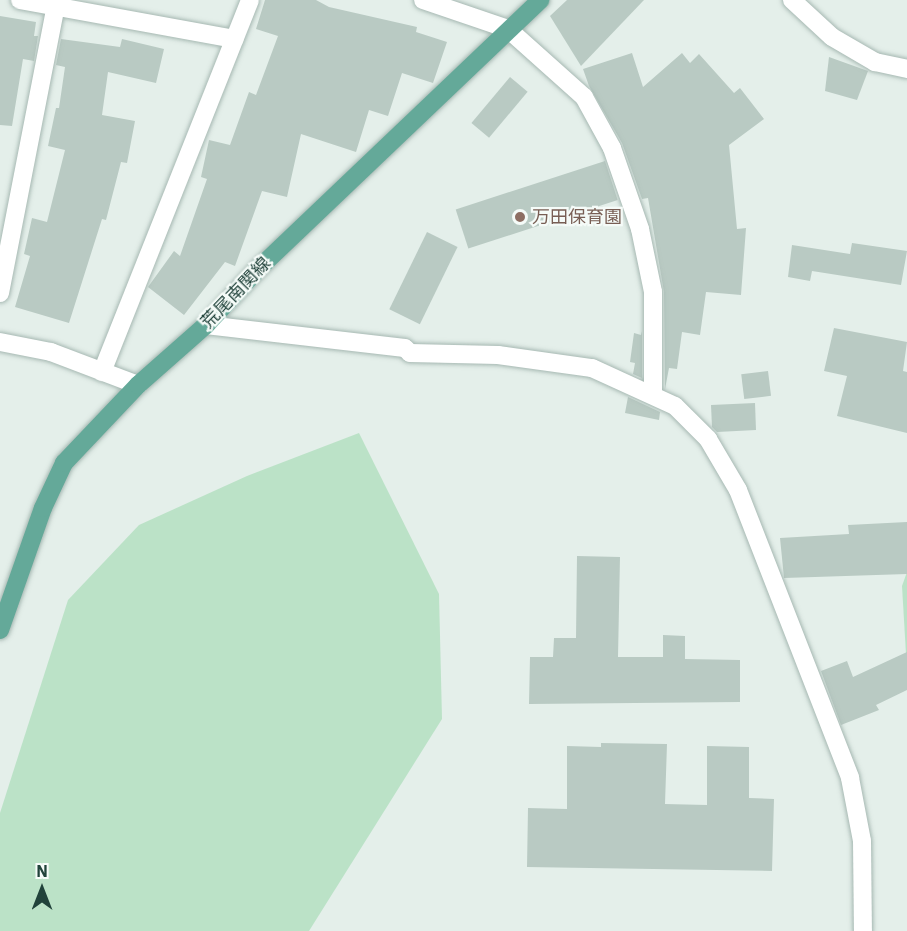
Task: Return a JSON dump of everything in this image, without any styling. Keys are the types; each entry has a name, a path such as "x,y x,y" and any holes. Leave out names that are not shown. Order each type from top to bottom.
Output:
{"main road":[{"name":"荒尾南関線","path":"0,630 43,508 64,463 138,386 206,325 258,269 468,72 508,29 540,0"}],"street":[{"path":"20,0 56,3 234,39"},
{"path":"102,372 250,0"},
{"path":"423,0 508,29 584,97 612,148 640,229 652,292 652,394"},
{"path":"792,0 832,37 875,62 907,69"},
{"path":"0,293 56,3"},
{"path":"206,325 405,348 410,353 498,355 592,368 675,406 708,439 743,501 849,778 862,841 863,931"},
{"path":"0,342 51,352 138,386"}],"green space":[{"path":"359,433 439,594 442,719 309,931 0,931 0,813 68,600 139,525 247,476"},
{"path":"907,572 907,671 902,586"}],"building":[{"path":"265,0 316,0 329,7 417,27 416,32 447,42 433,83 402,73 388,116 369,110 356,152 301,134 287,197 262,191 235,266 225,262 184,315 148,287 174,251 180,256 207,179 201,177 209,140 230,145 249,92 256,95 278,36 256,29"},
{"path":"567,0 644,0 581,66 550,16"},
{"path":"0,16 36,22 34,36 38,36 34,61 23,59 12,126 0,125"},
{"path":"61,39 120,47 122,39 164,49 156,83 108,72 102,115 135,121 127,163 121,162 106,220 102,219 69,323 15,307 30,256 24,254 32,218 47,222 65,150 48,146 56,108 59,108 65,67 56,65"},
{"path":"632,53 643,87 682,53 690,63 699,54 734,93 740,88 764,119 729,145 737,229 746,228 741,295 706,292 700,335 682,332 677,369 669,368 665,389 664,292 648,198 642,199 622,143 589,86 583,69"},
{"path":"829,57 868,71 857,100 825,91"},
{"path":"510,77 528,92 489,138 471,123"},
{"path":"605,161 618,200 468,249 456,210"},
{"path":"427,232 458,247 420,324 389,309"},
{"path":"852,243 907,251 901,285 812,271 810,281 788,277 792,245 850,254"},
{"path":"834,328 907,342 903,371 907,372 907,433 837,416 847,376 824,371"},
{"path":"642,331 642,378 633,374 635,363 630,362 634,333 641,335"},
{"path":"768,371 771,396 744,399 741,374"},
{"path":"628,397 660,412 659,420 625,413"},
{"path":"755,403 756,430 717,432 712,427 711,405"},
{"path":"907,522 907,574 784,578 780,538 849,534 848,525"},
{"path":"577,556 620,557 618,657 663,657 663,635 685,636 685,659 740,660 740,702 529,704 530,657 553,657 554,638 576,638"},
{"path":"907,652 907,690 876,705 879,710 841,725 821,671 847,661 853,677"},
{"path":"601,743 667,744 665,804 707,805 707,746 749,747 749,798 774,799 772,871 527,867 528,808 567,809 567,746 601,747"}],"place":[{"name":"万田保育園","path":"520,217"}]}
